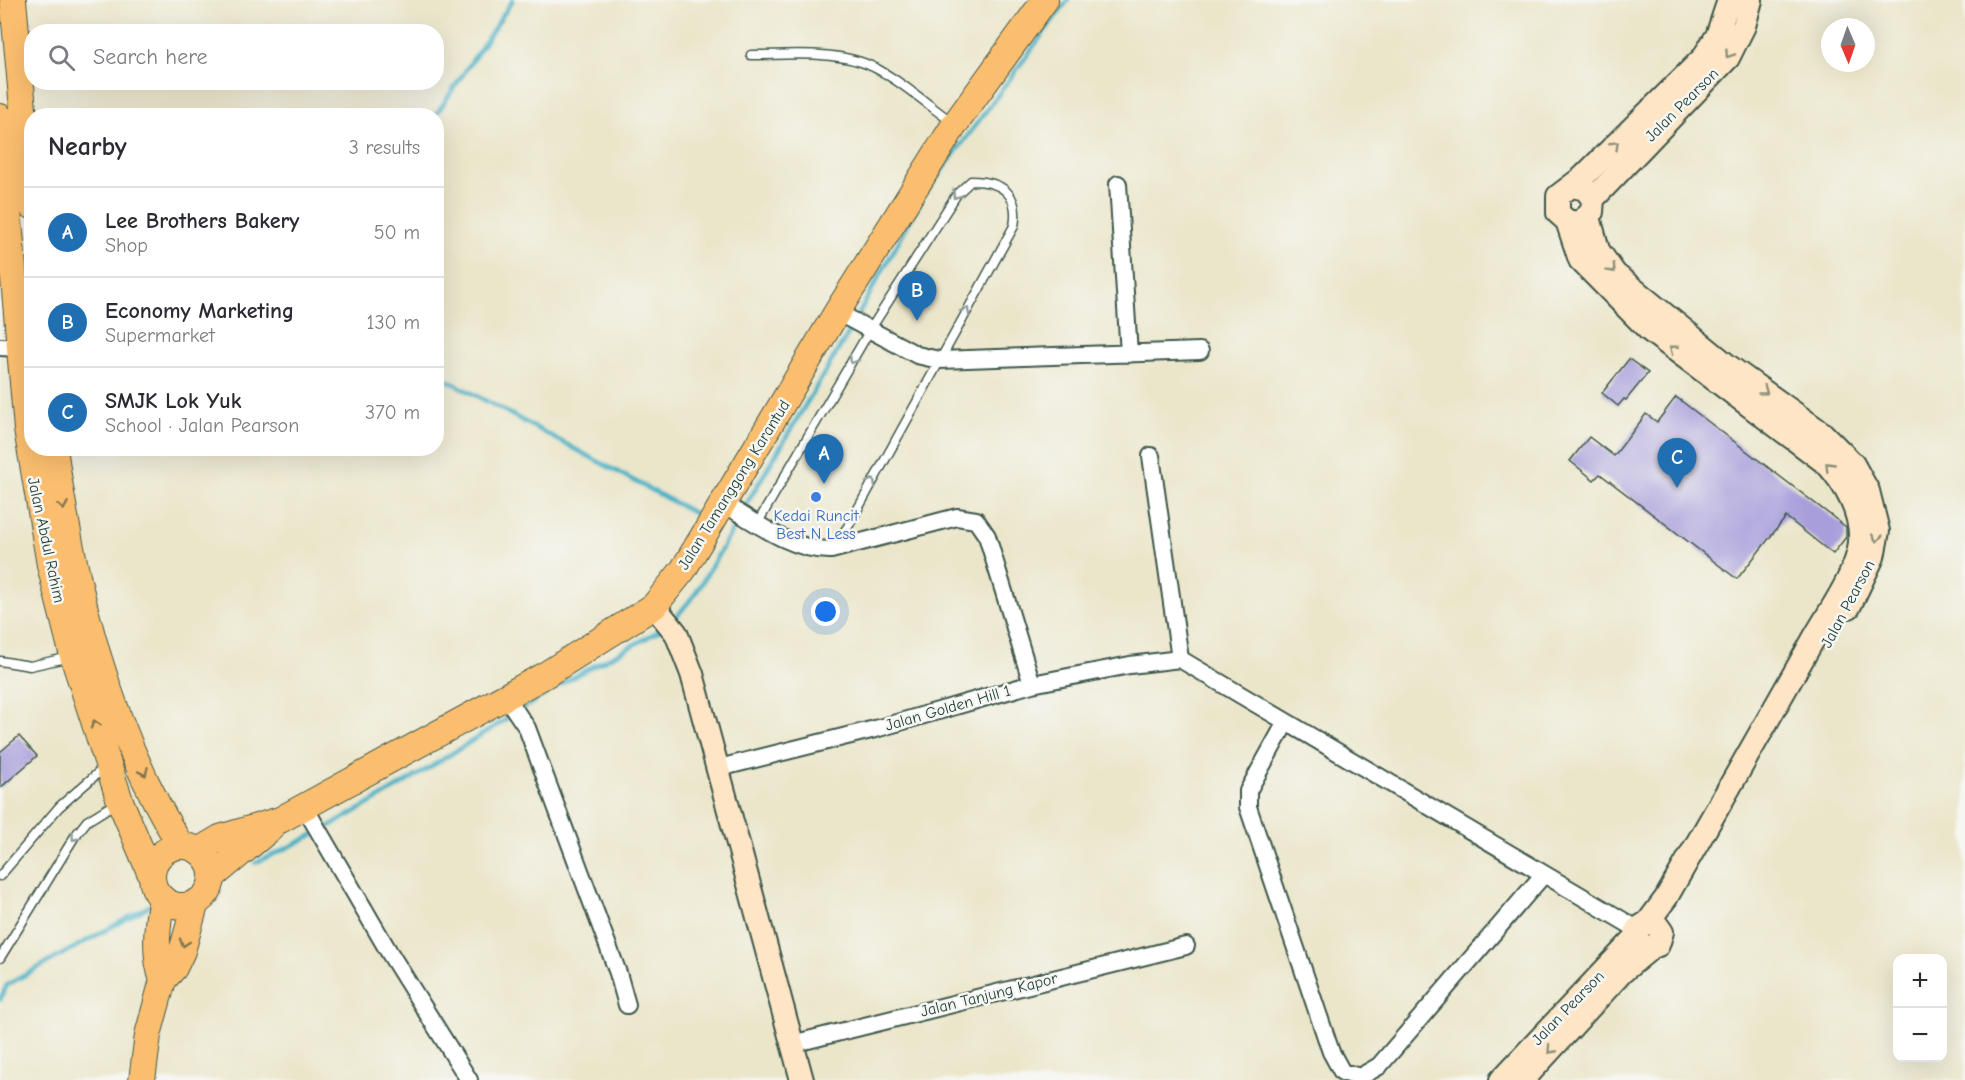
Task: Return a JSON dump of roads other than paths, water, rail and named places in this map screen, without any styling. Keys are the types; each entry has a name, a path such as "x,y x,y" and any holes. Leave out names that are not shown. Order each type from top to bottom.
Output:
{"main road":[{"path":"13,0 24,119"},
{"name":"Jalan Tamanggong Karantud","path":"190,848 280,820 312,822 510,702 654,606 683,570 757,451 837,312 955,124 1045,0"},
{"path":"1573,186 1585,189 1583,212 1558,213 1556,202 1561,192 1573,186 1703,58 1716,36 1729,0"},
{"name":"Jalan Pearson","path":"1523,1080 1622,972 1647,934 1839,594 1858,553 1860,534 1854,506 1846,490 1827,464 1649,330 1580,260 1583,212 1728,58 1744,26 1751,0"},
{"name":"Jalan Abdul Rahim","path":"0,117 12,309 10,348 24,425"},
{"name":"Jalan Abdul Rahim","path":"30,456 50,565 73,656 120,801 157,888"},
{"name":"Jalan Abdul Rahim","path":"55,456 70,544 94,645 158,804 190,848"},
{"path":"654,606 676,633 682,647 719,768 802,1080"},
{"name":"Jalan Tamanggong Karantud","path":"212,877 280,820"},
{"path":"142,1080 148,1035 164,980 174,968 182,951 196,902 210,887 212,877 208,862 190,848 172,848 157,859 158,961 164,980"},
{"path":"157,888 179,905 196,902"},
{"name":"Jalan Pearson","path":"1501,1080 1647,934"}],"street":[{"path":"1118,184 1129,354"},
{"path":"837,312 917,356 939,360 1200,351"},
{"path":"1150,456 1180,659 1647,934"},
{"path":"723,503 757,524 808,548 831,550 957,517 976,520 987,536 1032,684"},
{"name":"Jalan Golden Hill 1","path":"719,768 879,728 1032,684 1130,665 1180,659"},
{"path":"510,702 527,729 618,973 627,1005"},
{"path":"1286,722 1248,791 1248,807 1331,1052 1342,1072 1360,1077 1378,1066 1544,874"},
{"path":"312,822 470,1080"},
{"name":"Jalan Tanjung Kapor","path":"792,1044 1186,946"}],"lane":[{"path":"751,55 844,57 863,62 955,124"},
{"path":"757,524 870,330 964,185 971,181 982,181 995,185 1013,196 1016,205 1014,226 849,525 831,550"},
{"path":"0,661 30,666 73,656"},
{"path":"0,876 59,807 108,765"},
{"path":"0,958 75,836 94,816 120,801"}],"waterway":[{"path":"440,108 513,0"},
{"path":"927,191 1068,0"},
{"path":"859,313 921,201"},
{"path":"747,503 849,332"},
{"path":"444,378 705,519"},
{"path":"677,616 696,593 736,524"},
{"path":"255,863 334,824 572,678 660,630"},
{"path":"0,1000 7,985 151,905"}],"place":[{"name":"Economy Marketing","path":"917,321"},
{"name":"Lee Brothers Bakery","path":"824,484"},
{"name":"SMJK Lok Yuk","path":"1677,488"},
{"name":"Kedai Runcit Best N Less","path":"816,497"}]}
